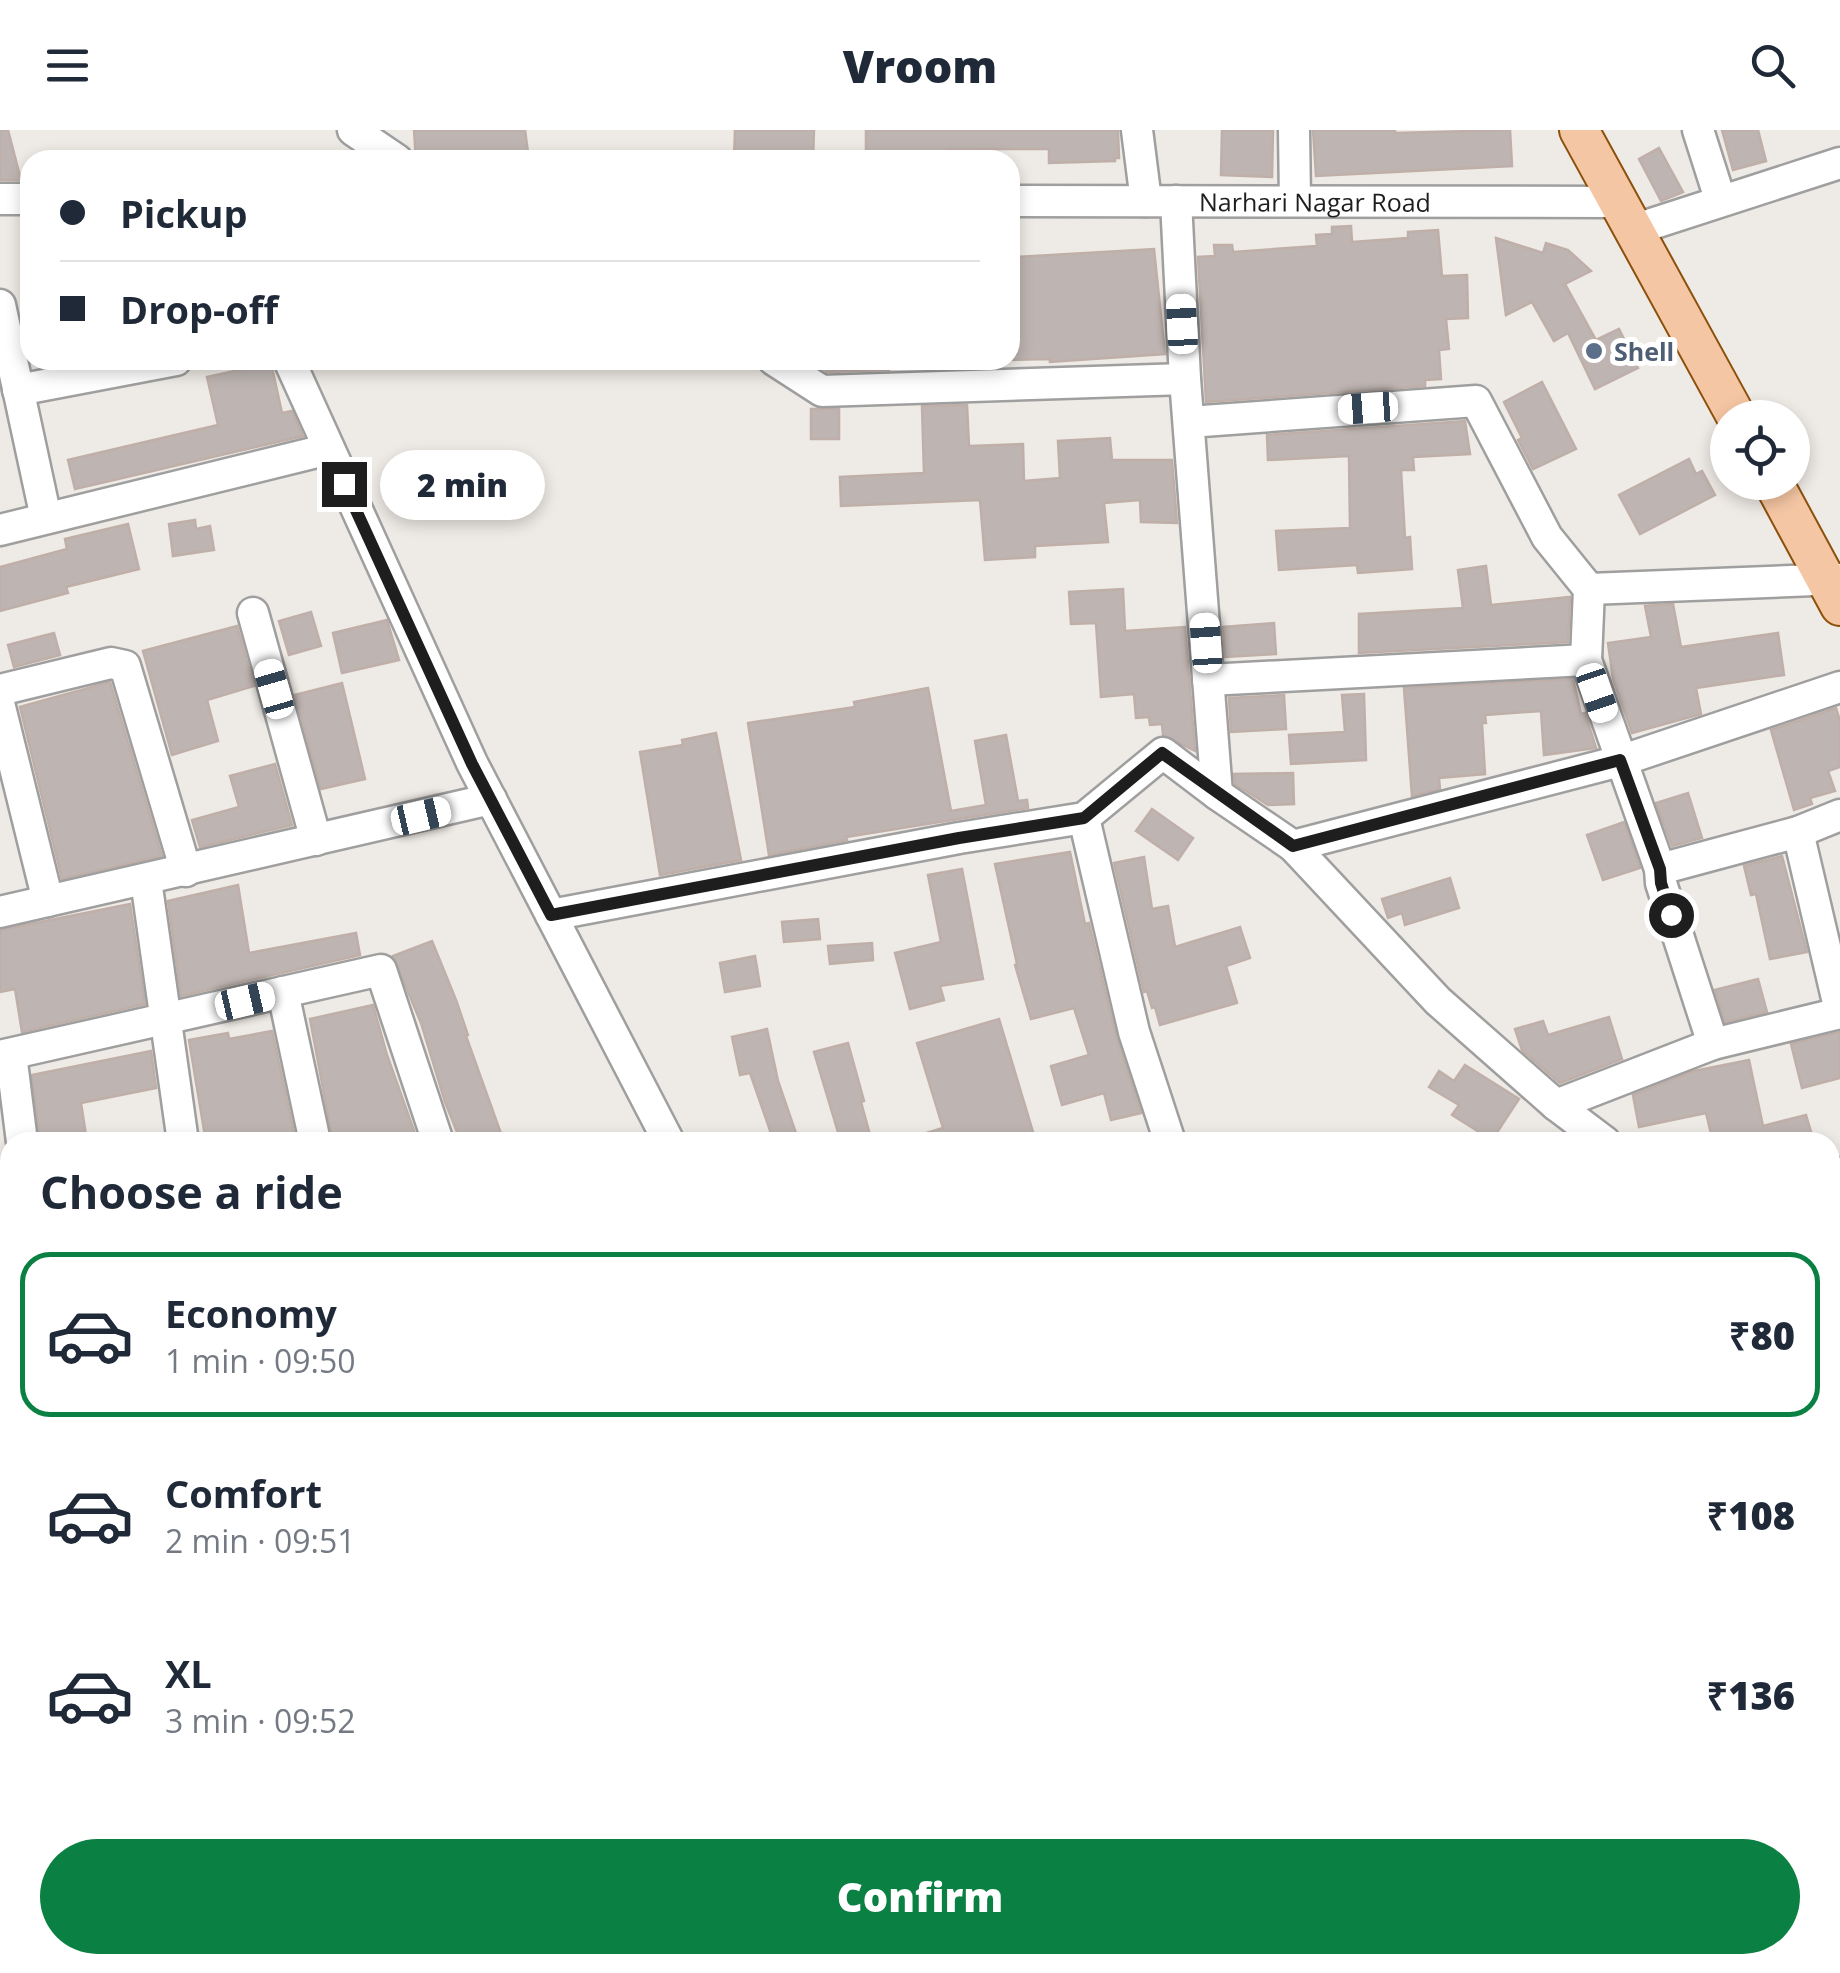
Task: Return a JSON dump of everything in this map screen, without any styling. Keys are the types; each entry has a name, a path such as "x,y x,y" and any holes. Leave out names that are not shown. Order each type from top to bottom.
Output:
{"main road":[{"path":"1579,130 1727,400"},
{"path":"1784,500 1836,589"}],"street":[{"path":"353,130 382,150"},
{"path":"1137,130 1146,201"},
{"path":"1294,130 1295,201"},
{"path":"1698,130 1720,199"},
{"name":"Narhari Nagar Road","path":"1020,201 1295,201 1625,216 1720,199 1840,163"},
{"path":"1176,201 1185,379 1217,794"},
{"path":"0,304 46,518"},
{"path":"18,390 123,370"},
{"path":"294,370 491,799 664,1132"},
{"path":"789,370 822,391 1185,379"},
{"path":"1190,422 1476,401 1546,537 1589,589 1586,660 1660,869 1661,883 1713,1044"},
{"path":"0,530 328,448"},
{"path":"1589,589 1836,589"},
{"path":"253,613 316,840"},
{"path":"1208,680 1586,660"},
{"path":"0,690 111,663 125,666 186,871"},
{"path":"1293,846 1620,760 1840,687"},
{"path":"0,707 48,902"},
{"path":"551,915 1084,818 1162,753 1293,846 1438,1001 1592,1132"},
{"path":"0,912 491,799"},
{"path":"1660,869 1798,832 1840,815"},
{"path":"1084,818 1134,1032 1167,1132"},
{"path":"1556,1105 1713,1044 1840,1012 1798,832"},
{"path":"146,880 182,1132"},
{"path":"20,1132 6,1056 381,970 435,1132"},
{"path":"283,992 313,1132"}],"building":[{"path":"0,130 8,130 20,180 0,180"},
{"path":"414,130 525,130 528,150 415,150"},
{"path":"735,130 814,130 813,150 734,150"},
{"path":"866,130 1114,130 1118,131 1119,158 1049,163 1049,149 866,150"},
{"path":"1222,130 1273,130 1272,177 1221,175"},
{"path":"1313,130 1510,130 1512,166 1316,176"},
{"path":"1722,130 1758,130 1766,161 1733,170"},
{"path":"1659,148 1683,192 1661,201 1639,159"},
{"path":"1351,226 1352,242 1408,238 1408,232 1438,230 1442,276 1467,275 1468,318 1446,319 1449,349 1439,350 1441,379 1425,380 1425,386 1206,402 1198,257 1215,256 1214,245 1232,245 1233,252 1317,246 1316,235 1332,234 1332,227"},
{"path":"1496,238 1543,253 1546,243 1568,250 1591,271 1565,284 1596,340 1619,329 1638,368 1595,389 1568,333 1554,341 1532,302 1506,315"},
{"path":"1154,249 1165,354 1050,362 1020,360 1020,257"},
{"path":"239,370 273,370 282,413 292,411 303,436 75,489 68,460 218,425 207,377"},
{"path":"824,370 889,370 827,372"},
{"path":"1542,382 1576,449 1533,469 1504,402"},
{"path":"967,405 969,446 1023,444 1024,481 1060,478 1058,441 1110,438 1112,460 1172,460 1177,523 1141,522 1140,500 1104,503 1108,542 1035,546 1035,557 985,560 980,500 841,506 840,477 924,473 922,406"},
{"path":"811,409 839,409 839,439 811,439"},
{"path":"1465,421 1470,454 1413,457 1414,470 1401,470 1405,538 1410,537 1412,569 1358,573 1357,565 1279,570 1276,531 1350,528 1349,456 1268,460 1267,435"},
{"path":"1689,459 1696,474 1702,471 1710,486 1710,498 1640,534 1619,495"},
{"path":"195,520 196,529 210,526 214,550 173,556 169,524"},
{"path":"128,524 139,569 66,587 68,593 0,611 0,567 67,549 65,539"},
{"path":"1486,566 1491,605 1570,597 1568,642 1359,653 1359,614 1463,608 1458,570"},
{"path":"1123,589 1125,631 1185,627 1195,751 1163,735 1162,724 1150,725 1149,717 1136,718 1134,694 1101,697 1096,623 1071,624 1069,592"},
{"path":"1673,604 1681,647 1778,633 1784,675 1696,688 1701,714 1632,733 1613,679 1608,643 1651,637 1645,606"},
{"path":"311,612 321,646 289,655 279,621"},
{"path":"387,620 399,660 342,673 333,633"},
{"path":"1274,623 1276,654 1225,657 1223,627"},
{"path":"237,626 254,686 207,700 218,741 172,755 143,651"},
{"path":"54,633 60,655 14,667 8,645"},
{"path":"1573,679 1581,714 1585,713 1596,748 1544,755 1541,711 1485,715 1485,774 1439,778 1440,789 1412,796 1404,688"},
{"path":"110,682 162,856 62,879 20,707"},
{"path":"342,683 365,779 321,789 295,695"},
{"path":"928,688 951,811 986,805 975,741 1006,735 1018,801 1027,800 1028,808 846,837 847,840 769,855 748,723 855,707 854,702"},
{"path":"1364,694 1366,760 1291,764 1289,735 1345,732 1342,695"},
{"path":"1284,695 1286,729 1231,732 1229,698"},
{"path":"1836,708 1840,721 1840,767 1828,771 1835,791 1810,798 1812,804 1794,810 1771,730"},
{"path":"716,733 741,860 660,875 640,752 683,745 682,740"},
{"path":"275,764 292,825 200,847 192,820 239,807 230,776"},
{"path":"1293,773 1294,804 1268,805 1235,784 1234,774"},
{"path":"1688,793 1702,838 1672,846 1656,803"},
{"path":"1152,809 1193,838 1178,860 1136,831"},
{"path":"1624,822 1640,868 1603,880 1587,835"},
{"path":"1070,852 1085,924 1089,923 1116,1036 1141,1113 1111,1120 1104,1093 1062,1105 1051,1066 1089,1055 1074,1008 1031,1019 1015,965 995,864"},
{"path":"1782,856 1807,952 1770,959 1756,894 1751,895 1744,866"},
{"path":"1144,857 1152,909 1168,906 1175,947 1240,927 1250,958 1226,966 1237,1003 1160,1025 1155,1007 1152,1008 1147,991 1144,992 1114,863"},
{"path":"962,869 983,979 940,986 944,1000 910,1009 895,953 941,942 928,875"},
{"path":"1450,878 1459,908 1405,925 1402,913 1388,918 1382,899"},
{"path":"238,885 249,953 356,933 360,955 181,996 168,901"},
{"path":"130,904 145,1004 22,1032 15,989 0,992 0,930"},
{"path":"818,919 820,939 784,942 782,922"},
{"path":"432,941 500,1132 457,1132 421,1023 393,956"},
{"path":"872,943 873,960 830,964 828,946"},
{"path":"755,956 760,986 725,992 720,963"},
{"path":"1758,979 1767,1012 1725,1022 1715,990"},
{"path":"373,1005 414,1132 331,1132 310,1019"},
{"path":"1609,1017 1622,1059 1560,1083 1522,1050 1515,1029 1543,1021 1548,1035"},
{"path":"999,1019 1033,1132 929,1132 943,1128 917,1043"},
{"path":"767,1029 778,1081 796,1132 771,1132 750,1073 740,1075 732,1037"},
{"path":"272,1031 294,1132 204,1132 189,1040 228,1033 229,1039"},
{"path":"1840,1032 1840,1078 1802,1088 1791,1044"},
{"path":"848,1043 869,1132 838,1132 814,1052"},
{"path":"151,1051 156,1088 81,1103 85,1132 39,1132 32,1075"},
{"path":"1749,1060 1763,1126 1806,1115 1811,1132 1711,1132 1706,1113 1639,1127 1633,1095 1694,1071"},
{"path":"1465,1065 1519,1099 1497,1132 1479,1132 1452,1115 1459,1105 1429,1087 1439,1071 1454,1081"}],"place":[{"name":"Shell","path":"1594,351"}],"route":[{"path":"344,484 472,764 551,915 1084,818 1162,753 1293,846 1620,760 1660,869 1671,915"}]}
